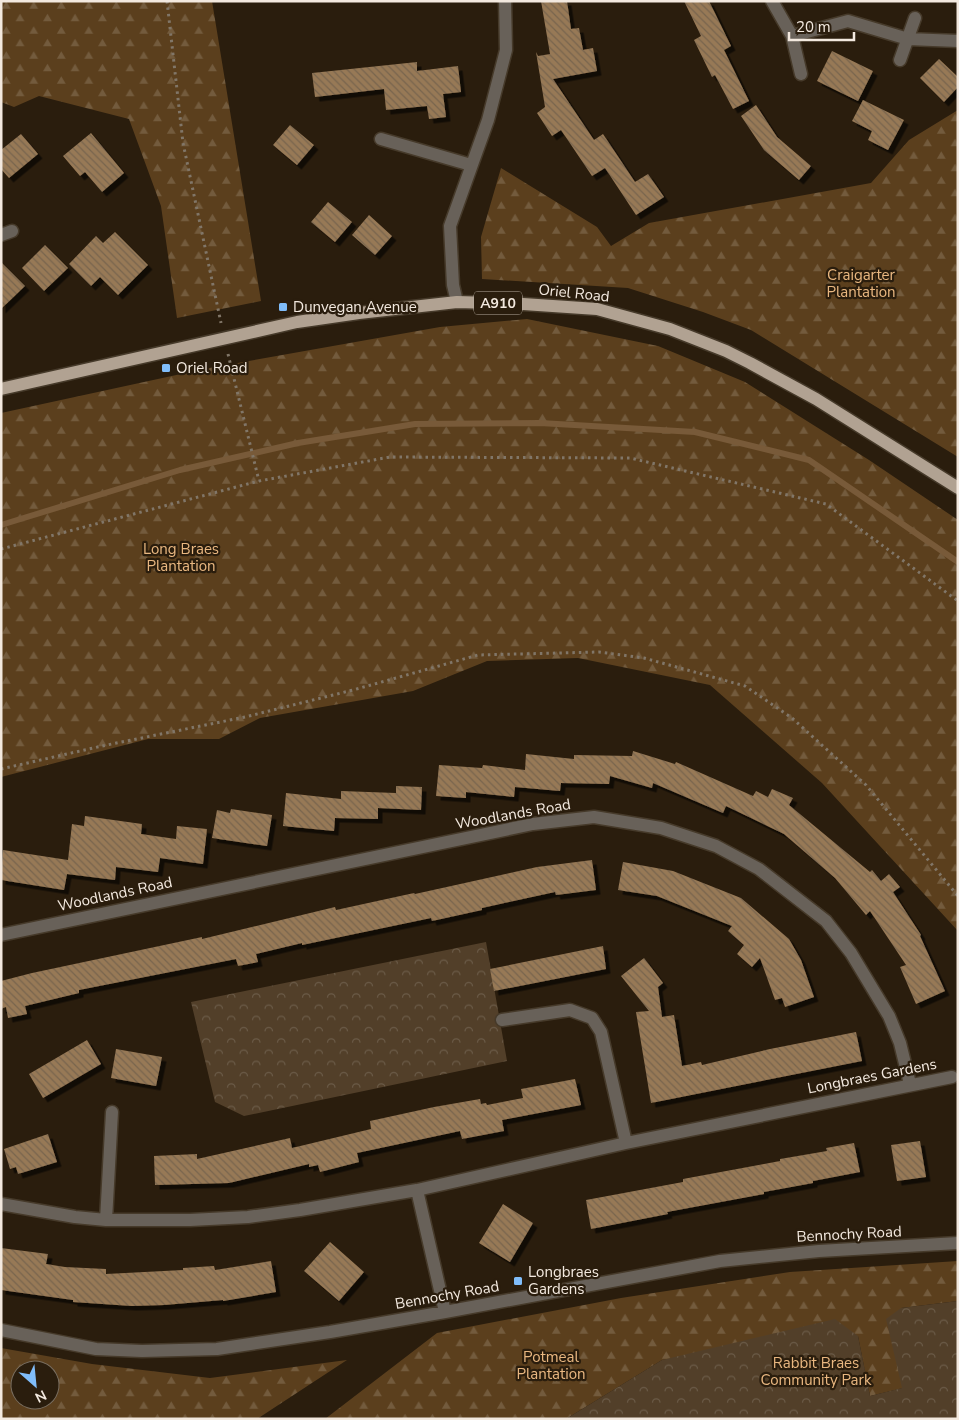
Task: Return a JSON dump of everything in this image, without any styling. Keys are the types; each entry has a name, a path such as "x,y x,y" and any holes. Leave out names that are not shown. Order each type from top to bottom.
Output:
{"main road":[{"name":"Oriel Road","path":"1,389 297,322 359,313 456,302 598,309 670,329 726,351 816,400 958,488"}],"street":[{"path":"456,302 453,285 450,226 488,120 506,50 507,20 505,1"},
{"path":"772,1 792,36 801,74"},
{"path":"900,60 916,18"},
{"path":"792,36 848,21 908,39 958,41"},
{"path":"381,139 471,166"},
{"name":"Woodlands Road","path":"1,935 533,824 594,817 661,828 716,846 759,869 826,922 852,953 889,1016 900,1043 910,1084"},
{"path":"502,1020 570,1010 592,1018 601,1032 626,1144"},
{"name":"Longbraes Gardens","path":"1,1204 76,1217 106,1220 248,1218 417,1190 910,1084 952,1077"},
{"path":"106,1220 112,1112"},
{"path":"417,1190 445,1312"},
{"name":"Bennochy Road","path":"1,1330 96,1350 217,1349 445,1312 720,1260 819,1251 958,1243"}],"path":[{"path":"167,1 184,143 221,322 259,481"},
{"path":"212,324 230,320"},
{"path":"1,549 259,481 390,456 630,458 826,504 958,601"},
{"path":"1,769 245,717 353,690 478,655 599,652 644,658 745,686 792,718 866,785 958,896"}],"green space":[{"path":"1,1 212,1 261,301 177,318 161,206 129,119 39,96 14,107 1,102"},
{"name":"Craigarter Plantation","path":"958,110 958,457 751,330 703,312 628,288 482,279 481,237 501,168 597,227 611,246 649,223 871,183 909,140"},
{"name":"Long Braes Plantation","path":"527,319 658,346 745,382 869,460 958,520 958,931 822,783 710,685 578,658 487,661 413,691 260,718 219,739 148,739 1,777 1,413 204,369 440,327"},
{"path":"486,942 507,1061 244,1116 215,1102 191,1002"},
{"name":"Potmeal Plantation","path":"958,1261 958,1301 901,1308 903,1388 870,1396 858,1336 662,1360 566,1419 325,1419 437,1333 621,1298 790,1272"},
{"name":"Rabbit Braes Community Park","path":"958,1301 958,1419 566,1419 662,1360 835,1319 858,1336 870,1396 902,1388 886,1319 901,1308"},
{"path":"1,1348 92,1364 210,1378 347,1360 257,1419 1,1419"}],"building":[{"path":"541,1 567,1 571,29 579,28 583,50 593,48 597,71 553,79 594,140 603,134 635,182 648,174 664,197 636,215 605,168 592,176 561,130 552,136 537,113 545,107 536,52 538,56 550,54"},
{"path":"684,1 709,1 731,46 724,50 749,101 733,109 715,75 712,77 694,40 701,36"},
{"path":"832,51 873,71 858,101 817,81"},
{"path":"939,59 958,77 958,87 944,102 920,78"},
{"path":"417,62 417,71 458,66 461,92 443,94 446,117 429,119 427,106 386,110 384,89 315,97 312,73"},
{"path":"863,100 904,120 888,150 868,140 872,131 852,121"},
{"path":"756,105 777,137 811,166 799,180 764,150 741,116"},
{"path":"290,125 314,145 297,165 273,145"},
{"path":"91,133 124,173 102,192 85,172 80,176 63,156"},
{"path":"21,134 38,154 9,178 1,169 1,150"},
{"path":"328,202 352,222 335,242 311,222"},
{"path":"369,215 392,236 375,255 352,235"},
{"path":"115,232 148,265 118,295 100,277 91,286 69,264 96,236 103,243"},
{"path":"45,245 68,268 44,291 22,268"},
{"path":"1,262 25,286 1,309"},
{"path":"633,751 675,764 676,762 753,796 756,791 768,797 772,789 793,798 789,805 870,872 872,870 881,881 889,874 900,887 893,892 921,935 945,991 916,1004 900,967 906,965 870,911 866,915 835,878 784,834 726,806 723,813 653,783 652,788 610,776 609,784 561,783 560,791 515,787 514,797 466,792 466,798 436,796 439,765 482,768 483,765 525,770 526,754 574,759 574,755 632,756"},
{"path":"396,786 422,787 421,810 378,808 378,819 335,818 334,831 283,826 286,793 341,799 341,791 396,793"},
{"path":"231,809 272,815 267,846 212,838 217,810 230,813"},
{"path":"85,816 142,824 141,834 176,839 177,826 207,829 203,864 160,858 158,872 116,867 115,880 67,874 64,890 1,880 3,850 68,860 72,824 84,826"},
{"path":"592,860 596,890 556,895 555,892 432,921 431,918 302,945 302,943 256,954 258,962 238,966 236,959 79,990 79,993 25,1006 27,1014 8,1018 6,1007 1,1009 1,981 32,973 202,937 202,939 335,907 336,910 537,867"},
{"path":"623,862 673,871 741,898 789,939 801,960 814,997 785,1007 782,998 775,1000 760,958 752,967 737,954 744,945 728,931 732,926 657,896 618,890"},
{"path":"603,946 606,969 494,991 490,969"},
{"path":"644,958 663,983 658,987 662,1017 674,1015 682,1066 701,1062 702,1065 856,1032 862,1061 651,1103 636,1012 649,1011 621,976"},
{"path":"87,1040 101,1064 43,1098 29,1074"},
{"path":"116,1049 162,1057 156,1086 111,1078"},
{"path":"575,1079 581,1105 502,1120 504,1131 462,1139 460,1131 357,1153 359,1162 320,1172 318,1165 309,1167 309,1164 229,1183 155,1185 154,1156 197,1154 197,1159 290,1138 292,1148 371,1129 370,1121 480,1099 481,1104 486,1103 487,1105 523,1098 521,1089"},
{"path":"48,1134 57,1162 18,1174 16,1167 10,1169 4,1149"},
{"path":"920,1141 926,1177 897,1181 891,1145"},
{"path":"854,1143 860,1172 764,1192 764,1194 667,1212 668,1214 591,1229 586,1200 683,1182 683,1179 780,1161 780,1159 827,1151 826,1148"},
{"path":"503,1204 533,1223 510,1262 479,1243"},
{"path":"330,1242 364,1272 339,1301 304,1271"},
{"path":"1,1248 48,1254 46,1264 106,1269 106,1274 183,1270 183,1268 214,1266 215,1270 271,1261 276,1292 223,1301 164,1305 132,1306 73,1302 73,1300 1,1290"}],"waterway":[{"path":"1,525 180,470 298,443 415,424 540,423 695,432 809,460 958,562"}],"place":[{"name":"Dunvegan Avenue","path":"283,307"},
{"name":"Oriel Road","path":"166,368"},
{"name":"Longbraes Gardens","path":"518,1281"}]}
